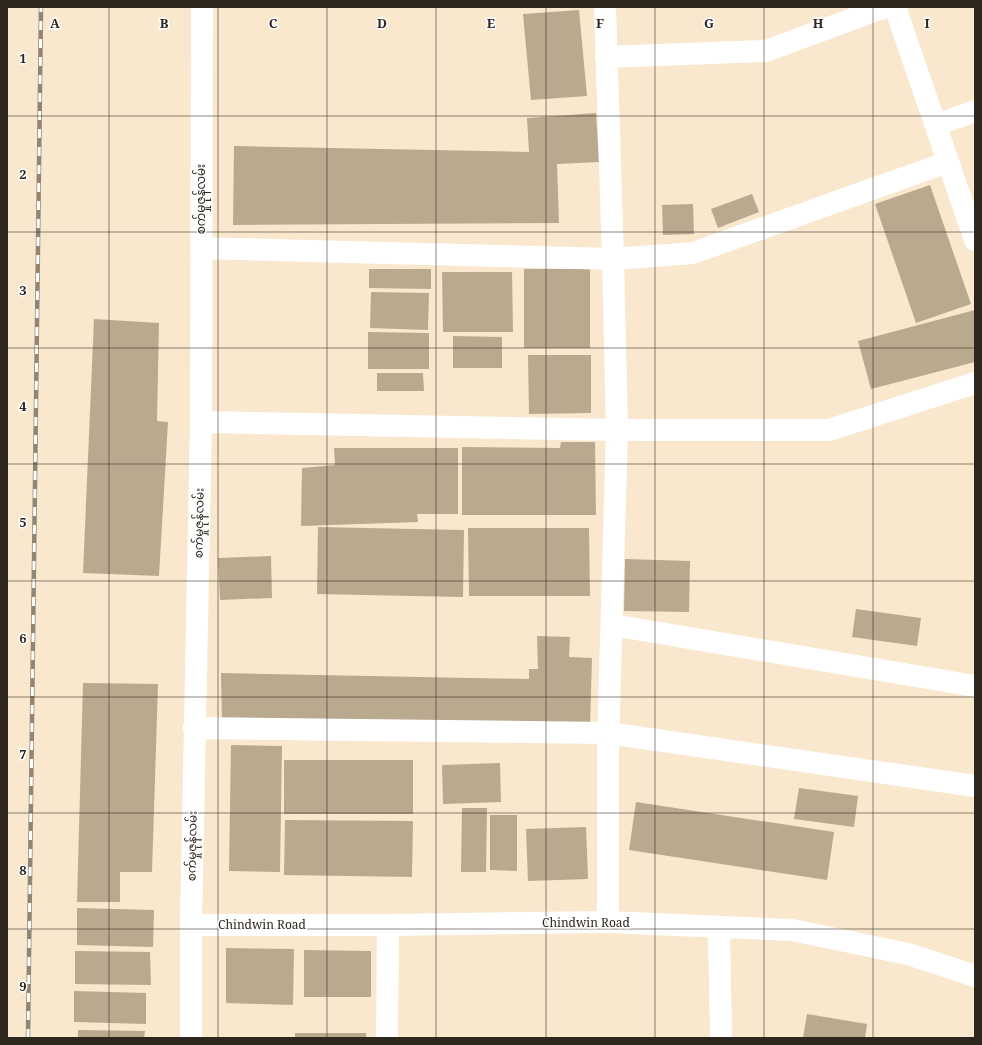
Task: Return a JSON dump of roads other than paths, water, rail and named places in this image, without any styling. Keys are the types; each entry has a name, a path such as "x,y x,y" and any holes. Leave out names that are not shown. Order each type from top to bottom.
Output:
{"street":[{"name":"စက်မှုဇုန်လမ်း","path":"191,1038 194,728 201,422 202,7"},
{"path":"605,7 617,430 608,733 608,922"},
{"path":"606,57 766,52 885,7"},
{"path":"895,7 975,240"},
{"path":"936,125 975,111"},
{"path":"201,248 613,259 693,253 948,162"},
{"path":"201,422 617,430 829,430 975,383"},
{"path":"612,625 975,686"},
{"path":"194,728 608,733 975,786"},
{"name":"Chindwin Road","path":"191,925 388,925 608,922 792,930 908,954 975,976"},
{"path":"387,1038 388,925"},
{"path":"719,927 721,1038"}],"railway":[{"path":"28,1038 41,7"}]}
